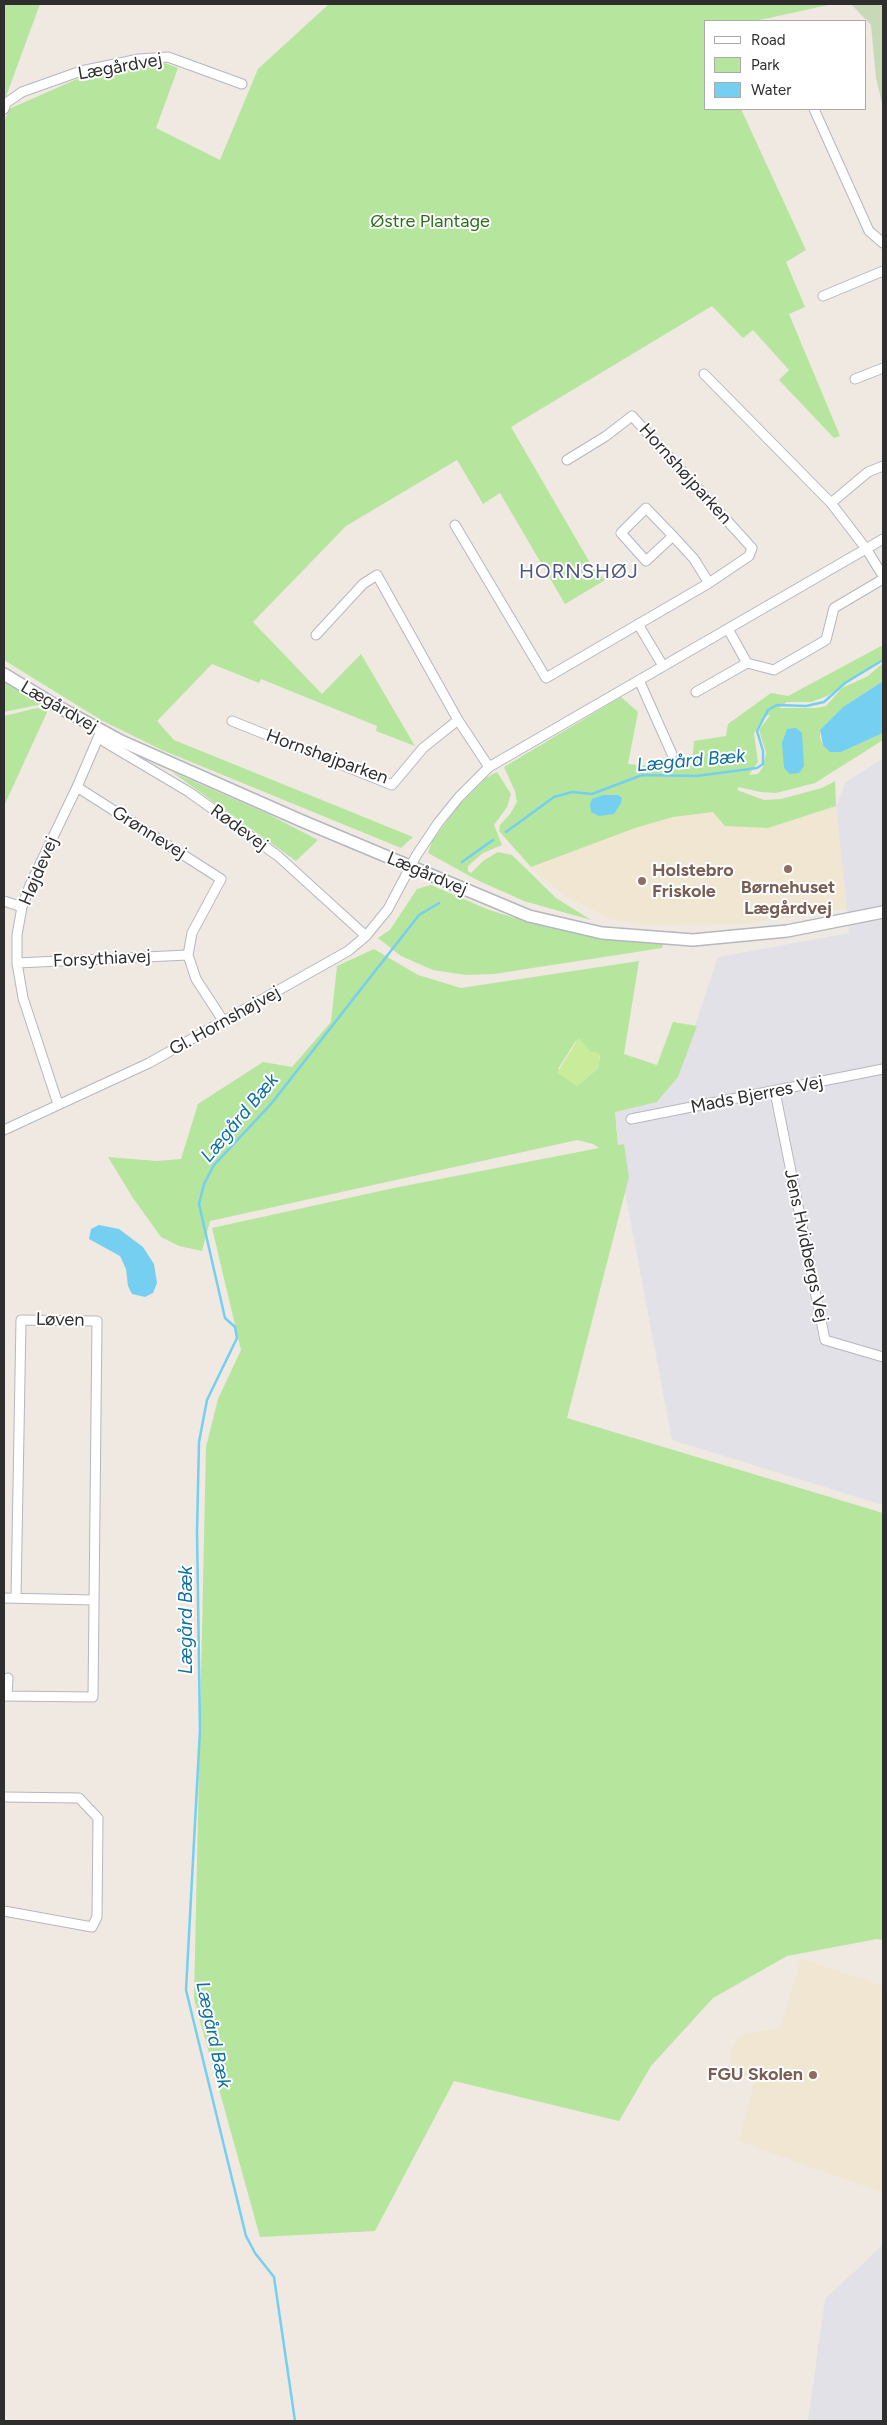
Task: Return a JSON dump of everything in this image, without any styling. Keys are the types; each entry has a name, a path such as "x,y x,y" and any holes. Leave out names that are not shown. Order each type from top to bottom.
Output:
{"street":[{"name":"Lægårdvej","path":"4,110 6,103 22,92 81,71 139,60 168,57 242,84"},
{"path":"814,110 869,231 883,244"},
{"path":"823,296 883,271"},
{"path":"855,379 883,368"},
{"path":"696,692 747,663 774,670 826,640 834,608 883,577 867,550 831,503 704,374"},
{"name":"Hornshøjparken","path":"455,525 546,678 709,583 749,556 752,548 632,416 606,436 567,460"},
{"path":"831,503 868,472 883,466"},
{"path":"673,536 646,561 621,533 646,508 673,536 694,559 709,583"},
{"path":"411,867 438,823 459,797 490,767 883,539"},
{"path":"316,636 363,584 377,575 458,720 490,767"},
{"path":"638,624 663,666"},
{"path":"728,629 747,663"},
{"name":"Lægårdvej","path":"4,674 99,735 529,916 602,933 653,939 693,940 780,932 883,912"},
{"path":"639,680 672,754"},
{"name":"Hornshøjparken","path":"232,721 392,785 423,748 458,720"},
{"name":"Højdevej","path":"58,1104 23,998 17,963 17,935 22,907 30,885 77,787 99,735"},
{"name":"Rødevej","path":"99,735 190,792 278,856 366,936"},
{"name":"Grønnevej","path":"77,787 221,879 192,933 188,955"},
{"name":"Gl. Hornshøjvej","path":"4,1130 148,1063 328,964 366,936 388,909 411,867"},
{"path":"4,901 22,907"},
{"path":"188,955 196,978 224,1022"},
{"name":"Forsythiavej","path":"17,963 188,955"},
{"name":"Mads Bjerres Vej","path":"631,1119 883,1069"},
{"name":"Jens Hvidbergs Vej","path":"774,1092 825,1340 883,1357"},
{"name":"Løven","path":"8,1678 6,1696 93,1697 97,1321 21,1320 16,1598"},
{"path":"4,1598 94,1600"},
{"path":"4,1797 79,1798 98,1818 97,1917 92,1927 4,1911"}],"shaded area":[{"path":"883,758 883,1505 672,1440 623,1181 615,1111 657,1102 678,1077 718,957 849,933 836,806 846,782"},
{"path":"836,806 847,909 743,924 644,925 611,919 565,896 531,867 635,828 673,817 713,812 768,828"},
{"name":"FGU Skolen","path":"801,1959 883,1986 883,2193 739,2141 754,2083 732,2068 730,2053 740,2035 780,2028"},
{"path":"883,2245 883,2421 808,2421 825,2299"}],"green space":[{"path":"4,4 40,4 4,102"},
{"name":"Østre Plantage","path":"329,4 833,4 760,20 704,20 704,110 741,110 806,250 786,262 805,307 789,314 840,436 834,438 779,380 789,370 753,330 743,338 712,306 511,427 593,568 605,580 565,604 500,493 483,504 457,460 346,526 253,622 322,694 361,654 415,746 376,731 377,726 261,679 259,683 212,664 157,721 174,740 413,837 401,848 162,750 101,720 4,660 4,123 9,109 84,76 139,64 165,63 178,68 156,128 220,160 258,69"},
{"path":"851,4 883,4 883,107 876,78 871,25"},
{"path":"883,645 883,660 827,696 811,702 787,702 779,708 816,708 826,706 842,688 868,676 883,663 883,681 843,707 820,730 820,738 823,745 841,752 883,733 883,740 815,783 776,793 760,792 739,787 737,790 764,800 781,799 822,788 835,781 836,806 768,828 725,826 713,812 673,817 635,828 531,867 499,831 500,825 510,814 517,802 515,791 504,767 621,697 638,712 628,764 673,768 692,765 694,741 726,736 728,724 771,693 788,696","holes":["771,714 759,730 766,753 763,767 758,774 749,775 758,762 754,733 765,717"]},
{"path":"4,682 43,704 4,712"},
{"path":"37,708 48,710 4,806 4,716"},
{"path":"172,772 268,814 318,840 296,861"},
{"path":"497,772 511,794 507,807 494,825 502,845 483,853 468,866 468,871 471,873 483,861 498,852 512,855 556,898 591,920 524,901 477,880 428,853 432,841 459,805 486,778"},
{"path":"431,885 489,910 538,925 603,939 663,944 662,948 494,974 466,975 433,970 401,956 378,938 390,930 417,889"},
{"path":"374,949 418,975 461,988 639,961 624,1054 657,1065 673,1022 697,1026 678,1077 657,1102 615,1112 618,1145 624,1144 629,1177 567,1418 883,1513 883,1940 877,1939 787,1956 713,1998 651,2066 619,2121 454,2081 375,2231 260,2237 194,1999 206,1447 218,1399 241,1350 212,1228 394,1188 599,1148 593,1144 577,1140 210,1221 202,1251 179,1246 161,1237 133,1198 108,1157 157,1161 181,1159 198,1104 263,1062 292,1067 331,1022 337,966","holes":["579,1039 590,1052 597,1053 600,1056 598,1068 577,1086 558,1069 575,1042"]},
{"path":"578,1039 584,1043 590,1052 597,1053 600,1056 598,1068 577,1086 557,1073"}],"water":[{"path":"883,681 883,733 841,752 830,752 823,745 820,730 843,707"},
{"path":"796,728 802,733 804,766 799,773 790,774 784,768 782,743 787,729"},
{"path":"603,795 618,795 622,798 614,814 599,816 591,812 590,804 592,799"},
{"path":"99,1225 119,1229 143,1247 154,1264 157,1283 153,1293 145,1297 132,1294 128,1286 126,1269 120,1256 89,1239 91,1229"}],"waterway":[{"name":"Lægård Bæk","path":"506,832 554,797 572,792 592,794 642,775 696,776 757,768 763,764 763,751 757,731 768,710 777,705 806,706 824,702 845,683 883,660"},
{"name":"Lægård Bæk","path":"462,862 493,840"},
{"name":"Lægård Bæk","path":"295,2421 274,2277 255,2253 246,2236 186,1990 200,1730 197,1532 199,1442 207,1400 237,1338 235,1327 225,1318 199,1204 204,1184 214,1165 271,1104 419,915 439,903"}],"place":[{"name":"Børnehuset Lægårdvej","path":"788,869"},
{"name":"Holstebro Friskole","path":"642,881"},
{"name":"FGU Skolen","path":"813,2075"}],"district":[{"name":"HORNSHØJ","path":"579,572"}]}
